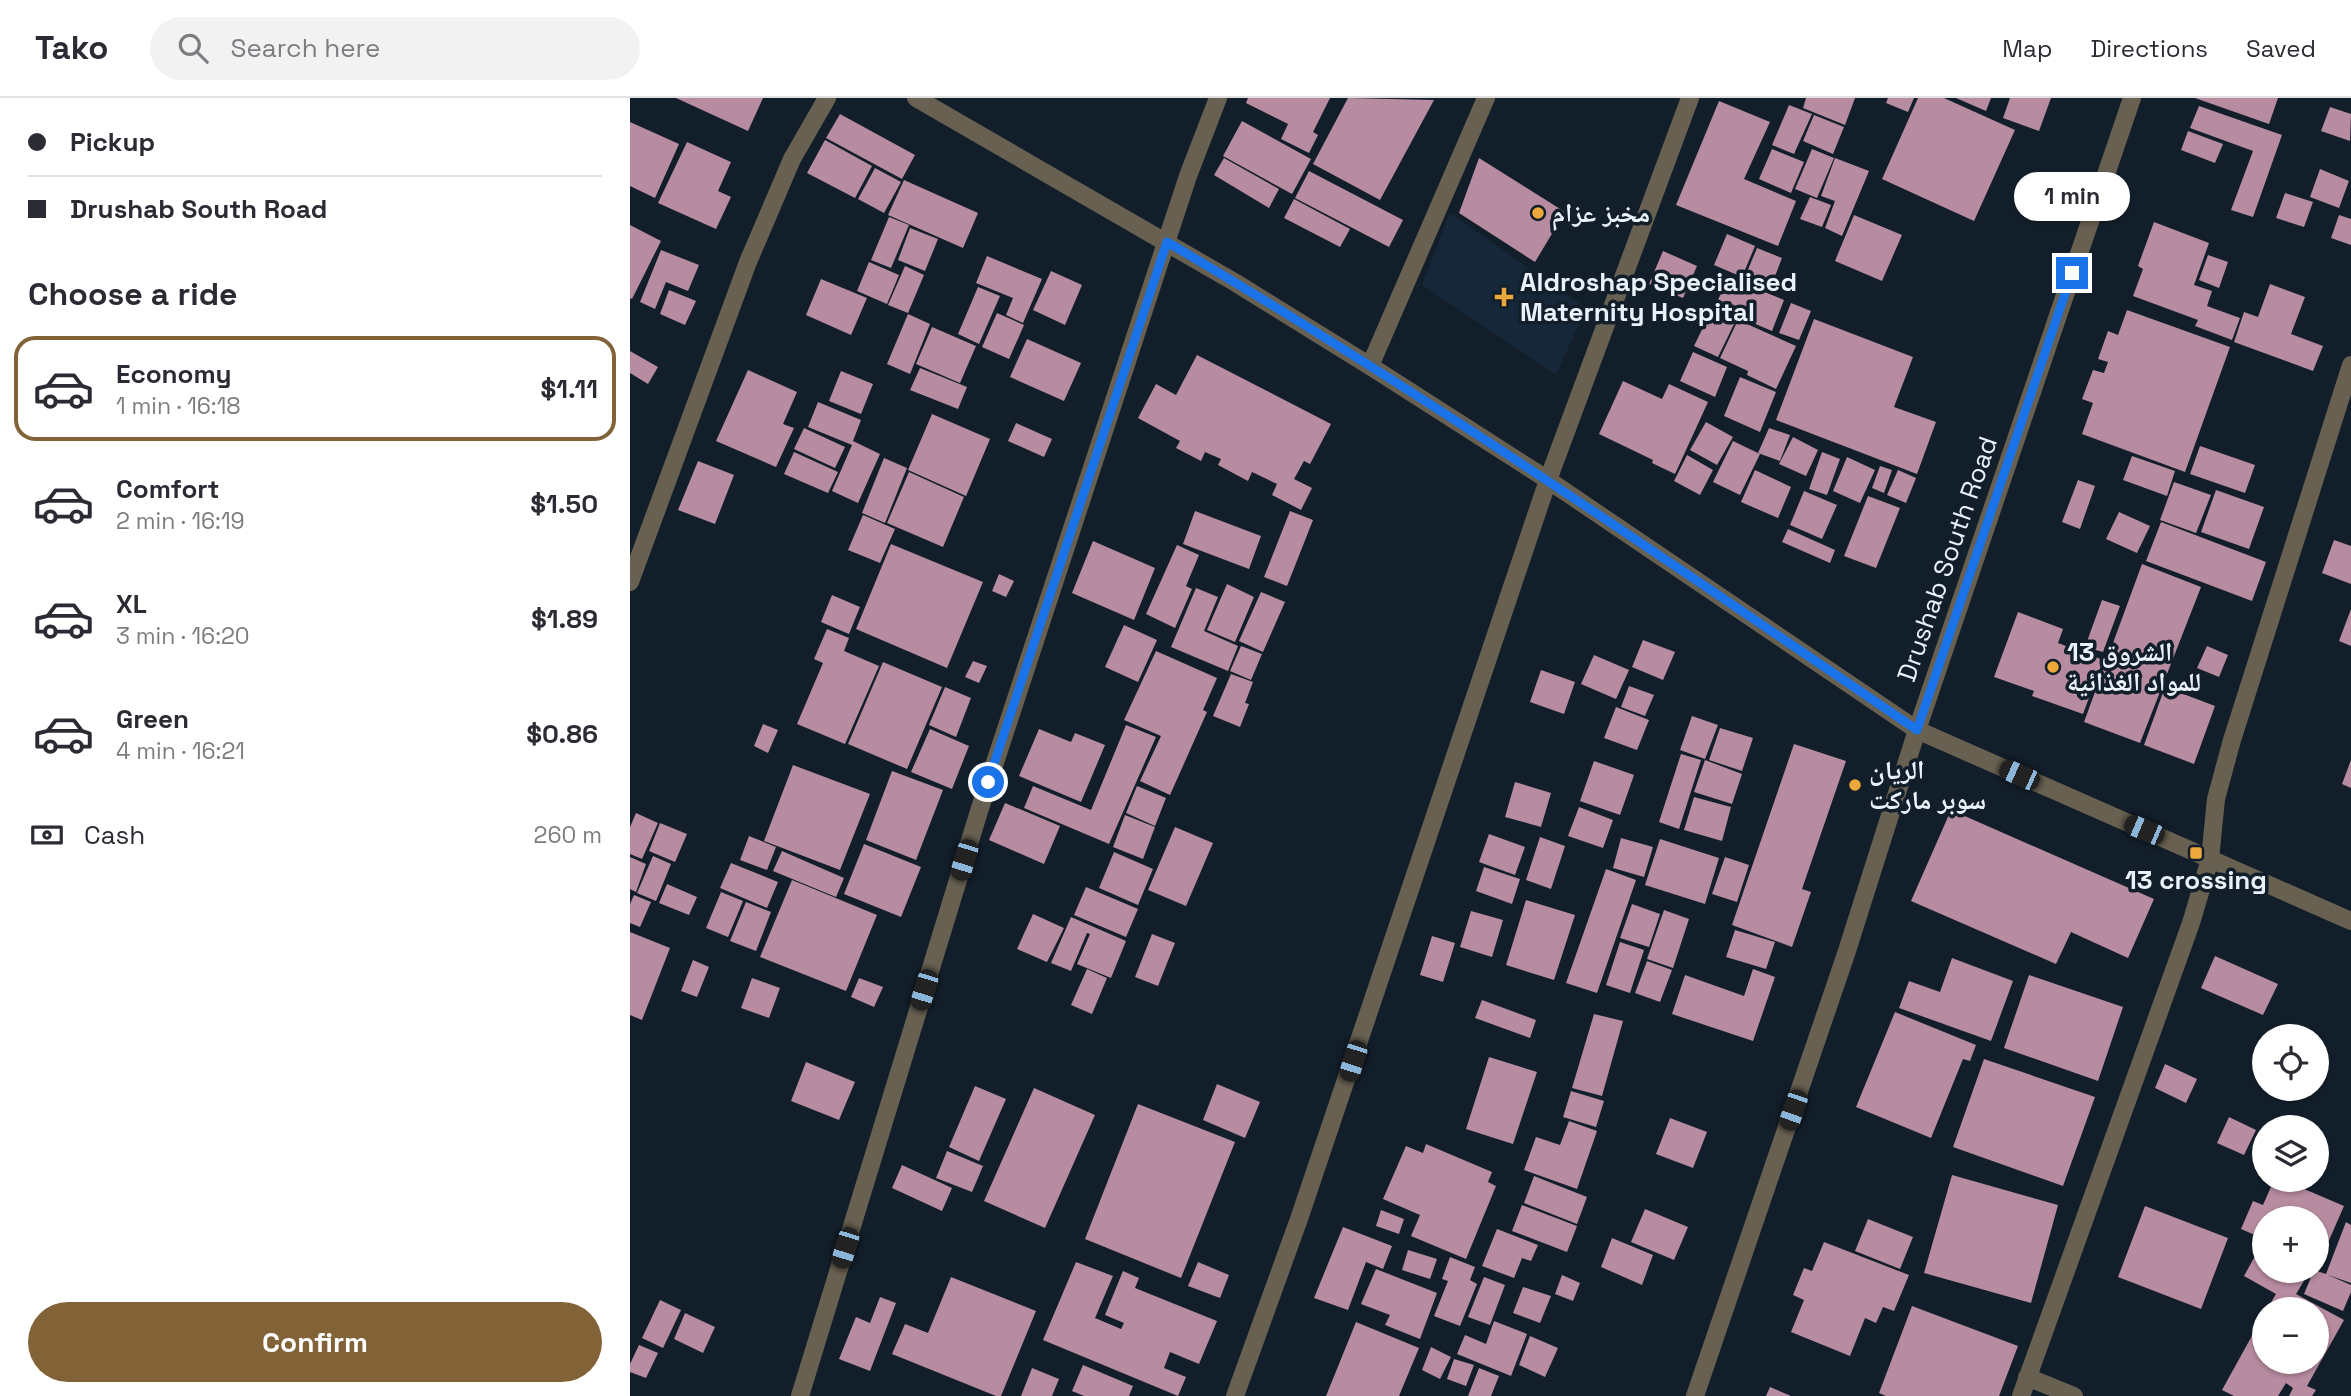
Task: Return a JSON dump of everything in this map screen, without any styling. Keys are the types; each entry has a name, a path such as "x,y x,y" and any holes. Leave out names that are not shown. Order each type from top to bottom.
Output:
{"street":[{"path":"630,582 748,262 792,159 827,98"},
{"path":"916,98 1167,242 1370,366 1548,480 1917,730 2351,921"},
{"path":"800,1396 980,808 1188,176 1218,98"},
{"path":"1370,366 1486,98"},
{"path":"1235,1396 1304,1206 1548,480 1690,98"},
{"name":"Drushab South Road","path":"1695,1396 1846,954 1917,730 2132,98"},
{"path":"2021,1396 2191,923 2210,859 2216,799 2232,740 2351,365"},
{"path":"2027,1377 2074,1396"}],"shaded area":[{"name":"Aldroshap Specialised Maternity Hospital","path":"1450,213 1586,308 1556,375 1422,285"}],"building":[{"path":"676,98 763,98 748,131"},
{"path":"1248,98 1330,98 1313,132 1318,135 1309,153 1281,139 1288,124 1246,103"},
{"path":"1348,98 1434,100 1380,200 1313,164"},
{"path":"1806,98 1855,98 1845,125 1803,108"},
{"path":"1888,98 1914,98 1908,112 1886,103"},
{"path":"1918,98 1944,98 2015,130 1974,221 1882,179"},
{"path":"1956,98 1991,98 1986,111"},
{"path":"2010,98 2051,98 2039,131 2003,118"},
{"path":"2195,98 2278,98 2269,124"},
{"path":"1719,101 1770,122 1744,179 1796,201 1778,246 1676,205"},
{"path":"1789,105 1812,114 1794,154 1772,145"},
{"path":"2199,106 2282,135 2253,217 2231,210 2253,151 2190,128"},
{"path":"2330,107 2351,114 2350,141 2321,131"},
{"path":"840,114 915,155 902,179 826,138"},
{"path":"1814,115 1844,127 1833,154 1803,141"},
{"path":"1242,121 1311,159 1292,194 1223,156"},
{"path":"630,122 679,144 655,198 630,186"},
{"path":"2188,131 2223,144 2215,163 2181,150"},
{"path":"825,140 872,166 855,198 807,173"},
{"path":"687,142 731,162 718,191 731,197 716,229 658,203"},
{"path":"1772,149 1804,162 1791,193 1759,179"},
{"path":"1812,149 1834,158 1817,198 1795,189"},
{"path":"1224,158 1279,189 1269,208 1214,175"},
{"path":"1479,158 1565,212 1535,262 1459,213"},
{"path":"1835,158 1869,171 1842,236 1825,228 1835,201 1821,196"},
{"path":"875,168 901,182 884,213 858,199"},
{"path":"2320,169 2349,181 2339,208 2310,197"},
{"path":"1309,171 1403,220 1389,247 1295,198"},
{"path":"904,180 978,213 963,248 888,215"},
{"path":"2285,193 2313,202 2304,227 2276,218"},
{"path":"1810,197 1831,205 1822,227 1800,219"},
{"path":"1294,199 1350,229 1340,247 1284,218"},
{"path":"1854,215 1902,235 1882,281 1835,261"},
{"path":"2339,215 2351,219 2351,245 2331,238"},
{"path":"889,217 909,225 891,268 871,260"},
{"path":"2154,222 2209,243 2194,285 2212,291 2207,306 2240,318 2232,340 2195,326 2198,320 2133,296 2143,269 2138,266"},
{"path":"630,225 661,241 632,299 630,298"},
{"path":"910,228 938,239 925,271 898,260"},
{"path":"1727,234 1755,246 1742,277 1714,265"},
{"path":"1757,248 1782,258 1770,289 1744,279"},
{"path":"661,250 699,265 688,291 666,282 655,309 640,302"},
{"path":"1663,251 1697,266 1683,298 1649,284"},
{"path":"2208,255 2228,262 2219,288 2199,280"},
{"path":"987,256 1042,279 1023,323 1006,315 1013,298 976,283"},
{"path":"869,262 899,275 887,304 857,291"},
{"path":"905,266 924,275 908,313 888,305"},
{"path":"1051,271 1082,285 1065,325 1033,310"},
{"path":"1728,277 1784,300 1772,331 1715,307"},
{"path":"821,279 867,298 851,335 806,315"},
{"path":"2270,284 2305,297 2291,334 2323,346 2313,371 2234,342 2244,312 2258,317"},
{"path":"978,287 1000,296 979,344 958,334"},
{"path":"669,290 696,301 685,325 660,314"},
{"path":"1791,303 1811,311 1799,340 1779,333"},
{"path":"1712,309 1736,320 1718,357 1694,346"},
{"path":"2127,310 2230,347 2185,472 2082,434 2093,403 2082,399 2093,370 2104,373 2108,362 2098,359 2108,331 2118,335"},
{"path":"997,313 1024,325 1009,359 982,347"},
{"path":"908,314 930,324 910,374 887,364"},
{"path":"1814,319 1913,357 1894,407 1936,422 1917,474 1776,420"},
{"path":"1738,320 1796,346 1776,389 1747,375 1748,371 1720,358"},
{"path":"932,327 976,346 960,383 916,364"},
{"path":"1027,339 1081,363 1064,401 1010,377"},
{"path":"630,351 658,367 648,384 630,373"},
{"path":"1693,352 1727,367 1715,397 1680,381"},
{"path":"1197,355 1331,424 1310,464 1304,461 1294,479 1312,488 1301,510 1272,495 1277,484 1252,472 1248,481 1218,465 1221,459 1205,452 1201,461 1176,448 1180,441 1138,418 1156,384 1176,395"},
{"path":"920,368 967,387 958,409 910,390"},
{"path":"748,370 797,392 783,424 794,428 776,467 716,441"},
{"path":"841,371 873,384 861,414 829,401"},
{"path":"1740,377 1776,392 1760,432 1724,416"},
{"path":"1623,381 1662,399 1669,384 1708,402 1675,474 1652,463 1653,460 1599,434"},
{"path":"818,402 861,420 853,441 880,454 858,503 832,491 852,445 808,427"},
{"path":"932,414 990,439 966,496 908,470"},
{"path":"1706,422 1733,437 1717,465 1690,450"},
{"path":"1016,423 1052,439 1044,457 1008,441"},
{"path":"804,428 845,447 835,468 794,449"},
{"path":"1769,428 1790,435 1780,461 1758,453"},
{"path":"1793,437 1818,450 1806,476 1779,464"},
{"path":"1733,441 1760,454 1740,495 1713,482"},
{"path":"2200,446 2255,465 2245,493 2190,474"},
{"path":"794,452 838,472 828,493 784,474"},
{"path":"1822,452 1840,459 1827,495 1809,489"},
{"path":"1687,455 1713,470 1700,495 1674,481"},
{"path":"2132,456 2175,471 2167,496 2123,480"},
{"path":"1847,457 1875,470 1860,503 1833,491"},
{"path":"884,458 907,468 885,523 862,513"},
{"path":"698,461 734,475 715,524 678,510"},
{"path":"1880,466 1892,470 1884,493 1872,488"},
{"path":"1755,470 1791,487 1778,518 1741,502"},
{"path":"1898,470 1916,478 1906,503 1887,495"},
{"path":"909,472 964,497 943,547 887,523"},
{"path":"2078,480 2095,486 2080,529 2062,522"},
{"path":"2174,482 2211,495 2196,533 2160,520"},
{"path":"2216,490 2264,507 2249,549 2201,532"},
{"path":"1804,491 1837,505 1822,539 1790,525"},
{"path":"1868,496 1900,508 1876,568 1844,556"},
{"path":"1195,511 1261,536 1249,569 1183,544"},
{"path":"1290,511 1313,520 1287,586 1264,577"},
{"path":"2119,512 2150,526 2137,553 2106,539"},
{"path":"863,515 895,529 880,563 848,550"},
{"path":"2161,522 2266,562 2252,601 2146,561"},
{"path":"1788,529 1835,550 1830,563 1782,542"},
{"path":"2334,540 2351,546 2351,584 2322,573"},
{"path":"1093,541 1155,568 1134,620 1072,593"},
{"path":"891,544 983,582 947,668 856,629"},
{"path":"1177,545 1199,555 1186,586 1192,589 1175,628 1146,614"},
{"path":"2142,564 2201,587 2140,743 2084,722"},
{"path":"999,574 1014,581 1006,597 992,591"},
{"path":"1227,584 1254,597 1235,642 1207,630"},
{"path":"1196,588 1218,597 1204,631 1238,646 1228,671 1171,647"},
{"path":"1261,592 1285,602 1263,652 1239,641"},
{"path":"832,595 860,607 849,634 821,622"},
{"path":"2102,600 2120,606 2103,652 2085,647"},
{"path":"2351,609 2351,646 2339,641"},
{"path":"2018,612 2063,629 2058,643 2103,660 2083,714 2032,696 2034,691 1994,677"},
{"path":"1124,625 1157,640 1138,682 1105,667"},
{"path":"827,629 849,638 844,651 879,666 845,744 797,724 823,663 814,659"},
{"path":"1643,640 1675,652 1663,680 1632,667"},
{"path":"1241,646 1262,654 1251,680 1230,671"},
{"path":"2207,646 2228,655 2219,677 2197,668"},
{"path":"1156,651 1217,678 1203,710 1207,712 1170,795 1140,781 1161,736 1124,720"},
{"path":"1594,655 1629,670 1616,699 1581,684"},
{"path":"973,661 987,666 979,683 965,677"},
{"path":"883,662 942,687 907,769 848,744"},
{"path":"1541,670 1575,682 1564,714 1530,702"},
{"path":"1231,674 1253,682 1245,703 1249,704 1240,727 1213,716"},
{"path":"1629,686 1654,695 1645,716 1621,707"},
{"path":"945,687 971,698 956,737 929,725"},
{"path":"2165,687 2215,706 2194,764 2144,745"},
{"path":"1616,707 1649,720 1637,750 1604,738"},
{"path":"1692,716 1718,725 1705,759 1680,750"},
{"path":"763,724 778,730 768,753 754,746"},
{"path":"1126,725 1156,737 1109,844 1024,808 1033,786 1091,810"},
{"path":"1720,728 1753,738 1742,771 1709,760"},
{"path":"930,729 969,746 952,789 911,772"},
{"path":"1039,729 1071,742 1075,733 1105,745 1081,802 1019,776"},
{"path":"1794,744 1846,761 1802,889 1811,892 1792,947 1732,925"},
{"path":"1681,754 1701,760 1679,829 1659,822"},
{"path":"1705,760 1742,774 1732,804 1694,792"},
{"path":"2351,760 2351,788 2342,784"},
{"path":"1594,761 1634,775 1620,815 1580,801"},
{"path":"793,765 870,794 840,870 764,841"},
{"path":"892,771 943,790 916,860 866,840"},
{"path":"1515,782 1551,793 1541,827 1505,817"},
{"path":"1137,786 1166,798 1155,826 1126,813"},
{"path":"1694,797 1731,807 1722,841 1684,830"},
{"path":"1005,803 1060,826 1044,864 989,840"},
{"path":"1579,807 1613,820 1603,848 1568,836"},
{"path":"1951,810 2154,899 2128,958 2071,932 2056,964 1911,901"},
{"path":"636,813 658,823 642,859 630,854 630,827"},
{"path":"1125,815 1155,827 1143,859 1113,847"},
{"path":"660,823 687,834 675,862 649,851"},
{"path":"1175,827 1213,843 1186,906 1148,890"},
{"path":"1489,834 1525,847 1515,875 1479,862"},
{"path":"749,836 776,847 767,870 740,860"},
{"path":"1540,837 1565,846 1551,889 1526,880"},
{"path":"1621,838 1653,847 1644,877 1613,868"},
{"path":"1660,839 1719,858 1705,904 1645,885"},
{"path":"864,844 921,867 901,917 844,894"},
{"path":"782,851 844,878 836,897 773,871"},
{"path":"1114,852 1153,869 1138,905 1099,888"},
{"path":"653,856 671,864 656,901 637,893"},
{"path":"630,857 646,864 636,892 630,889"},
{"path":"1725,857 1749,865 1737,902 1712,894"},
{"path":"731,863 778,882 767,908 720,888"},
{"path":"1484,867 1520,879 1512,904 1476,891"},
{"path":"1606,869 1636,880 1597,993 1566,983"},
{"path":"792,880 877,915 846,991 760,957"},
{"path":"667,884 697,897 689,915 659,903"},
{"path":"1086,887 1138,909 1126,937 1074,915"},
{"path":"721,892 743,901 728,937 706,928"},
{"path":"634,895 651,902 640,927 630,923 630,904"},
{"path":"1526,900 1575,915 1554,980 1506,965"},
{"path":"746,902 771,912 756,951 730,941"},
{"path":"1632,904 1660,914 1649,947 1620,938"},
{"path":"1664,910 1689,919 1673,968 1647,959"},
{"path":"1471,911 1503,920 1492,957 1460,947"},
{"path":"1033,914 1064,928 1047,962 1017,949"},
{"path":"1071,917 1126,941 1111,978 1077,964 1090,934 1087,933 1071,971 1051,963"},
{"path":"1735,930 1775,942 1766,969 1726,957"},
{"path":"630,932 670,948 642,1020 630,1015"},
{"path":"1152,934 1175,943 1158,986 1135,977"},
{"path":"1432,936 1455,943 1443,982 1420,975"},
{"path":"1620,942 1644,950 1630,993 1606,985"},
{"path":"2215,956 2278,984 2263,1015 2201,988"},
{"path":"1952,958 2013,981 1991,1041 1899,1008 1909,981 1940,992"},
{"path":"693,960 709,967 697,997 681,991"},
{"path":"1647,961 1672,970 1660,1002 1635,993"},
{"path":"1087,969 1107,978 1092,1014 1071,1005"},
{"path":"1753,969 1775,977 1753,1041 1672,1014 1685,975 1744,996"},
{"path":"2029,975 2123,1007 2098,1081 2004,1048"},
{"path":"752,978 780,988 769,1018 741,1008"},
{"path":"859,978 883,987 874,1007 851,997"},
{"path":"1482,1000 1536,1020 1530,1038 1475,1018"},
{"path":"1895,1012 1976,1045 1970,1061 1963,1059 1931,1138 1856,1107"},
{"path":"1594,1014 1623,1021 1602,1096 1572,1088"},
{"path":"1489,1057 1537,1072 1513,1144 1466,1129"},
{"path":"1984,1059 2095,1097 2063,1186 1953,1147"},
{"path":"806,1062 855,1082 839,1120 791,1101"},
{"path":"2165,1064 2197,1079 2186,1103 2155,1088"},
{"path":"1217,1084 1260,1102 1245,1138 1203,1120"},
{"path":"975,1086 1006,1099 979,1161 949,1147"},
{"path":"1034,1088 1095,1115 1045,1228 984,1201"},
{"path":"1571,1091 1604,1101 1596,1127 1563,1117"},
{"path":"1138,1104 1235,1142 1181,1278 1085,1239"},
{"path":"2229,1117 2252,1128 2252,1138 2244,1155 2217,1143"},
{"path":"1670,1118 1707,1132 1693,1168 1656,1154"},
{"path":"1569,1121 1597,1131 1577,1189 1524,1170 1536,1137 1560,1145"},
{"path":"1426,1144 1492,1172 1488,1182 1496,1186 1466,1259 1411,1236 1420,1215 1383,1199 1406,1146 1423,1153"},
{"path":"947,1151 983,1166 972,1192 936,1178"},
{"path":"902,1165 952,1188 942,1211 892,1188"},
{"path":"1952,1175 2058,1205 2031,1303 1924,1273"},
{"path":"1534,1176 1587,1197 1577,1224 1524,1203"},
{"path":"2269,1192 2311,1192 2344,1206 2329,1240 2329,1206 2252,1206 2252,1234 2241,1229 2253,1201 2263,1205"},
{"path":"1522,1205 1577,1226 1567,1252 1512,1231"},
{"path":"2145,1206 2228,1238 2201,1309 2118,1277"},
{"path":"1645,1209 1688,1227 1674,1260 1631,1242"},
{"path":"1381,1210 1404,1219 1399,1234 1376,1226"},
{"path":"1868,1219 1913,1237 1900,1269 1855,1251"},
{"path":"2346,1222 2351,1225 2351,1283 2329,1275 2329,1266"},
{"path":"1343,1227 1392,1246 1383,1269 1366,1262 1348,1310 1314,1298"},
{"path":"1497,1229 1538,1245 1531,1261 1522,1258 1514,1278 1482,1266"},
{"path":"1612,1238 1653,1255 1642,1285 1601,1267"},
{"path":"1824,1242 1909,1275 1894,1311 1883,1307 1876,1323 1865,1318 1850,1356 1791,1332 1804,1300 1793,1295 1804,1268 1812,1271"},
{"path":"1408,1250 1437,1259 1430,1279 1402,1270"},
{"path":"1450,1257 1475,1267 1470,1280 1477,1284 1460,1326 1434,1316 1448,1281 1442,1279"},
{"path":"2252,1261 2252,1280 2244,1276"},
{"path":"1076,1262 1113,1276 1095,1318 1121,1329 1124,1323 1105,1315 1123,1271 1139,1278 1135,1288 1217,1321 1199,1364 1170,1352 1164,1368 1186,1377 1178,1396 1043,1340"},
{"path":"1198,1262 1229,1275 1220,1298 1188,1286"},
{"path":"1376,1269 1437,1293 1420,1339 1385,1325 1390,1315 1361,1304"},
{"path":"1562,1275 1580,1283 1573,1301 1555,1294"},
{"path":"2329,1275 2351,1285 2343,1311 2329,1305 2329,1297 2311,1297 2304,1294 2309,1283 2329,1283"},
{"path":"951,1277 1036,1311 1001,1396 892,1354 905,1324 928,1333"},
{"path":"1484,1277 1505,1285 1490,1325 1468,1317"},
{"path":"2256,1283 2303,1283 2296,1294 2302,1297 2274,1297 2276,1294"},
{"path":"1523,1287 1551,1296 1540,1323 1513,1313"},
{"path":"880,1297 896,1303 870,1371 839,1359 856,1317 870,1323"},
{"path":"660,1300 681,1310 663,1348 642,1338"},
{"path":"1912,1306 2018,1346 1999,1396 1886,1396 1879,1393"},
{"path":"2329,1312 2344,1320 2329,1347"},
{"path":"685,1313 715,1327 703,1353 674,1339"},
{"path":"1494,1321 1527,1334 1511,1376 1457,1354 1465,1335 1486,1344"},
{"path":"1356,1322 1419,1348 1399,1396 1326,1396"},
{"path":"1530,1336 1558,1348 1545,1377 1519,1365"},
{"path":"2252,1336 2252,1374 2314,1374 2307,1386 2316,1390 2312,1396 2289,1396 2293,1388 2286,1383 2278,1396 2234,1396 2222,1390"},
{"path":"639,1345 658,1353 646,1378 630,1372 630,1364"},
{"path":"1431,1347 1451,1357 1440,1379 1422,1370"},
{"path":"1454,1359 1474,1365 1466,1386 1447,1379"},
{"path":"1083,1365 1133,1386 1129,1396 1084,1396 1072,1391"},
{"path":"1032,1368 1059,1379 1052,1396 1021,1396"},
{"path":"1479,1368 1499,1376 1491,1396 1468,1396"},
{"path":"1770,1387 1791,1396 1766,1396"}],"place":[{"name":"مخبز عزام","path":"1538,213"},
{"name":"Aldroshap Specialised Maternity Hospital","path":"1504,297"},
{"name":"الشروق 13 للمواد الغذائية","path":"2053,667"},
{"name":"الريان سوبر ماركت","path":"1855,785"},
{"name":"13 crossing","path":"2196,853"}],"route":[{"path":"988,782 1167,242 1370,366 1548,480 1917,730 2072,273"}]}
